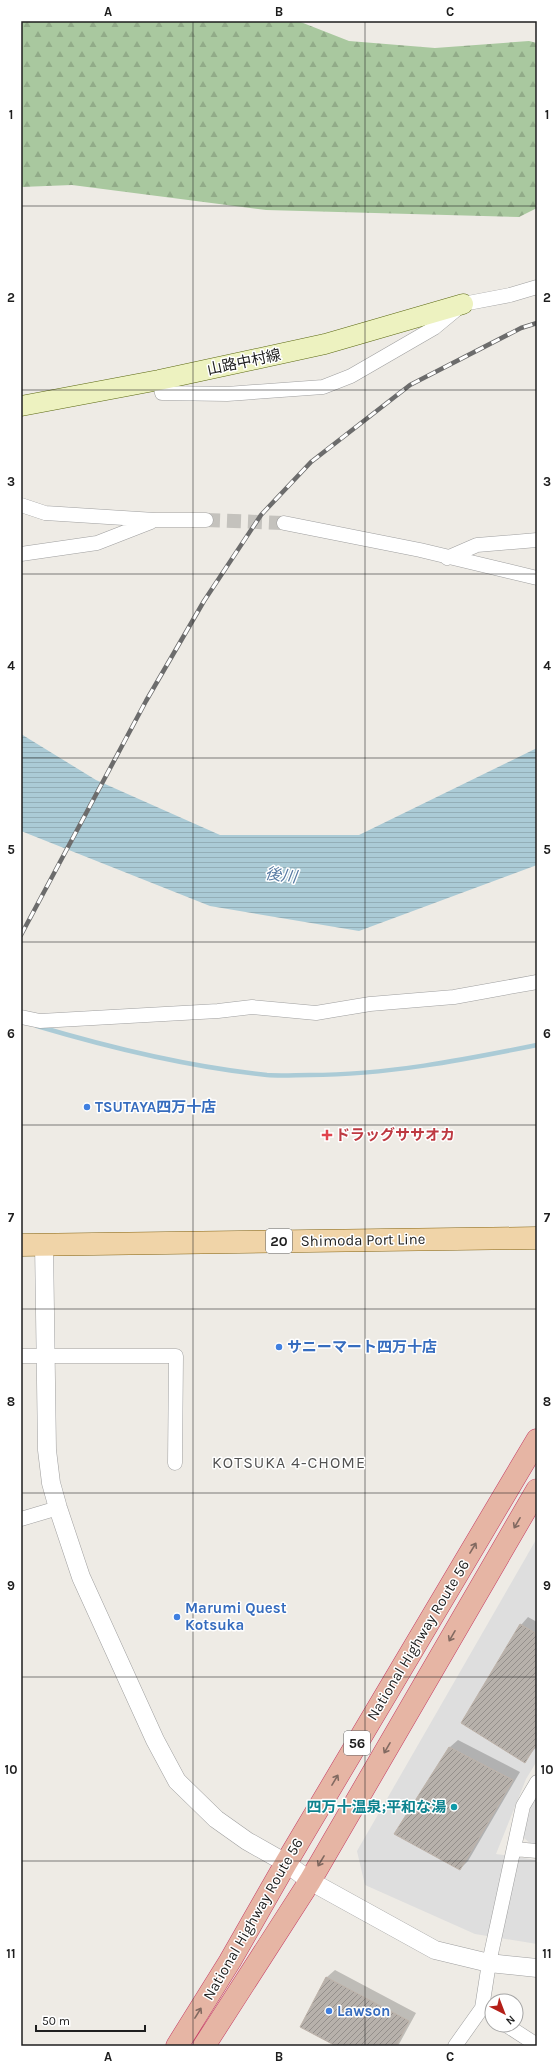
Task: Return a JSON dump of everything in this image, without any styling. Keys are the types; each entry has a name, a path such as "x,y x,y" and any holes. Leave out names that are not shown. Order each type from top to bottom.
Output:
{"highway":[{"name":"National Highway Route 56","path":"177,2046 230,1961 286,1863 537,1440"},
{"name":"National Highway Route 56","path":"204,2046 310,1880 537,1490"}],"main road":[{"name":"山路中村線","path":"21,406 159,380 325,344 463,304"},
{"name":"Shimoda Port Line","path":"21,1245 537,1238"}],"street":[{"path":"159,380 162,393 227,394 323,387 351,376 434,328 463,304 510,295 537,287"},
{"path":"21,505 45,513 155,520 206,520"},
{"path":"21,554 97,543 155,520"},
{"path":"284,523 420,550 446,558 537,578"},
{"path":"446,558 477,545 537,540"},
{"path":"21,1017 40,1021 252,1008 316,1013 370,1004 454,997 537,982"},
{"path":"44,1244 47,1450 51,1483 81,1577 155,1740 177,1781 216,1819 247,1841 286,1863 310,1880 435,1950 489,1963 537,1968"},
{"path":"21,1356 176,1356 175,1463"},
{"path":"21,1519 58,1508"},
{"path":"488,1993 489,1963 522,1806 537,1782"},
{"path":"514,1849 537,1851"},
{"path":"455,2046 484,2015"},
{"path":"518,2033 537,2045"}],"green space":[{"path":"21,21 298,21 349,41 435,48 529,41 537,43 537,208 519,217 266,210 72,185 21,187"}],"shaded area":[{"path":"537,1538 537,1761 526,1779 496,1854 537,1860 537,1944 475,1934 365,1885 357,1851"},
{"path":"537,1796 537,1846 532,1845 523,1837 531,1806"}],"water":[{"name":"後川","path":"21,734 96,780 220,835 359,835 537,748 537,865 359,931 210,906 21,831"}],"building":[{"path":"520,1624 537,1634 537,1743 525,1763 461,1723"},
{"name":"四万十温泉;平和な湯","path":"449,1747 513,1780 460,1870 394,1834"},
{"path":"326,1977 409,2021 396,2046 336,2046 300,2027"}],"waterway":[{"path":"37,1026 150,1056 238,1072 272,1075 339,1074 424,1066 537,1045"}],"tunnel":[{"path":"206,520 284,523"}],"railway":[{"path":"21,935 146,701 204,601 261,515 311,462 410,385 521,328 537,323"}],"place":[{"name":"TSUTAYA四万十店","path":"87,1107"},
{"name":"ドラッグササオカ","path":"327,1135"},
{"name":"サニーマート四万十店","path":"279,1347"},
{"name":"Marumi Quest Kotsuka","path":"177,1617"},
{"name":"四万十温泉;平和な湯","path":"454,1807"},
{"name":"Lawson","path":"329,2011"}],"district":[{"name":"KOTSUKA 4-CHOME","path":"289,1462"}]}
